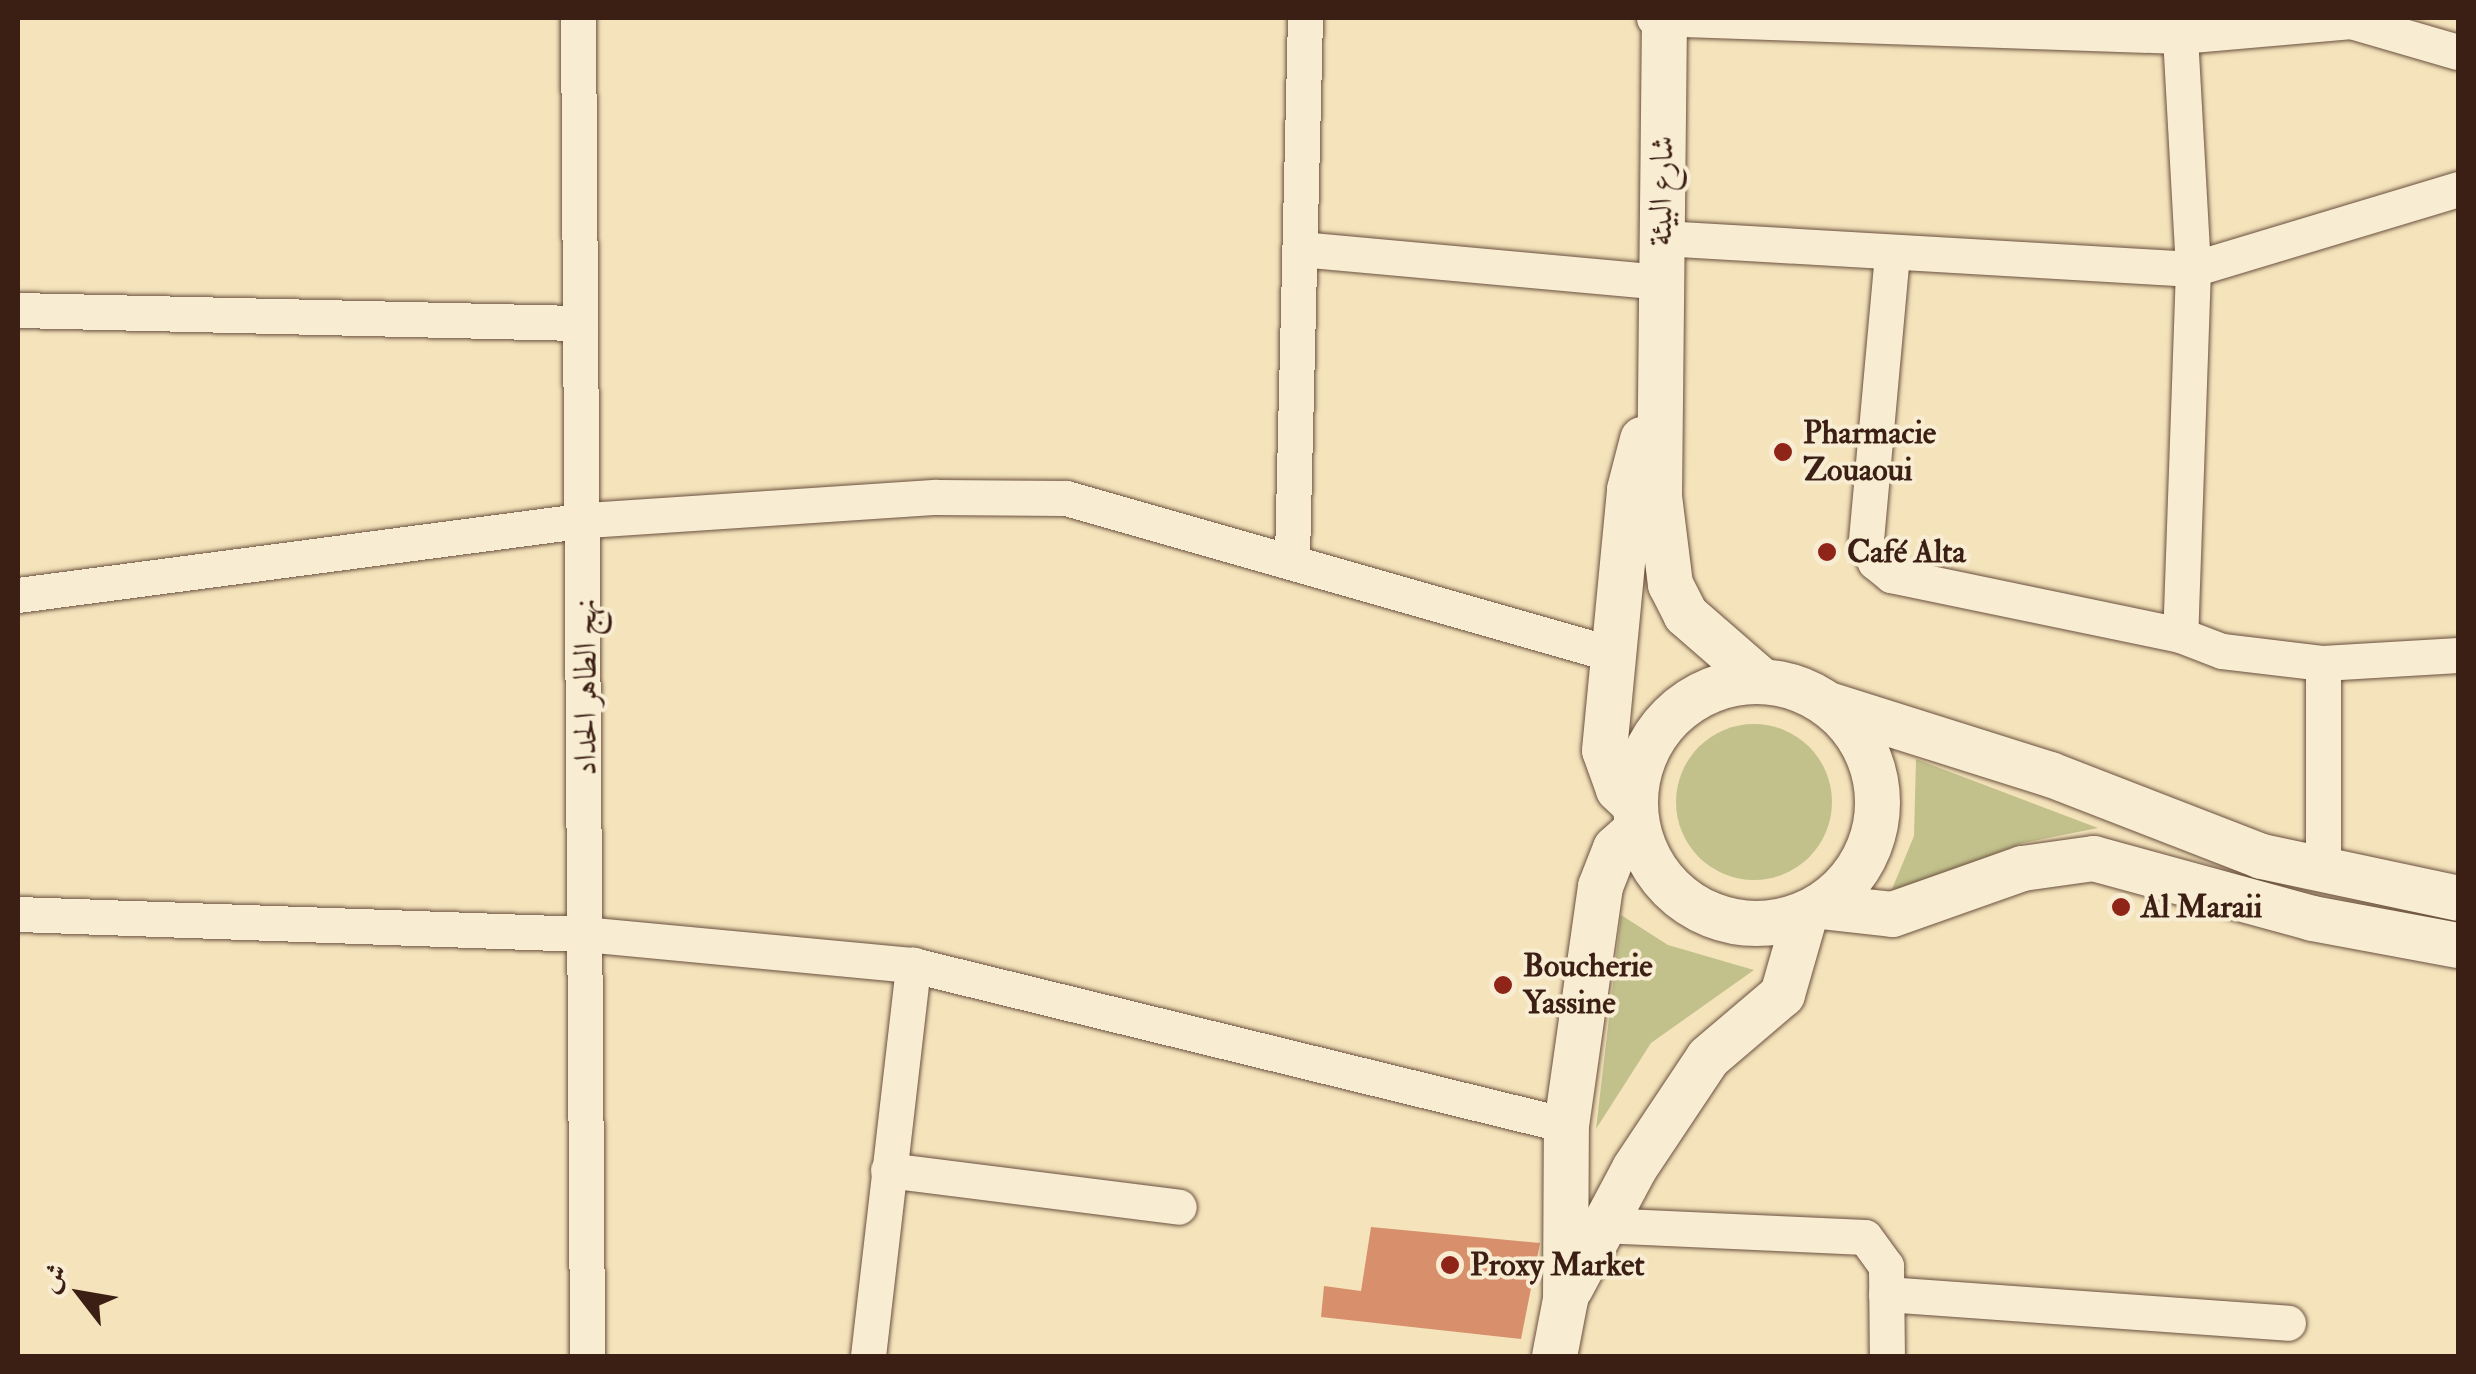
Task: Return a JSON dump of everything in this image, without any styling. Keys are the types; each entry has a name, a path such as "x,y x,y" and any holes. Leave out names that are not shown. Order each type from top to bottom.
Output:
{"street":[{"name":"نهج الطاهر الحداد","path":"578,18 578,323 588,520 584,934 588,1356"},
{"path":"1292,558 1305,18"},
{"path":"1654,18 2180,27 2351,21 2458,52"},
{"name":"شارع البيئة","path":"1662,365 1664,18"},
{"path":"2180,27 2192,269 2180,635"},
{"path":"1662,238 2192,269 2458,189"},
{"path":"1300,249 1660,282"},
{"path":"1892,254 1866,542 1875,562 1891,574 2180,635 2222,651 2324,663 2458,654"},
{"path":"18,310 578,323"},
{"path":"1662,365 1629,488 1604,750 1618,790 1635,816 1664,883 1687,904 1745,924 1813,910 1892,914 2022,868 2094,858 2312,918 2458,945"},
{"path":"1662,365 1659,496 1670,584 1685,614 1761,680 2323,872 2458,898"},
{"path":"18,596 588,520 936,497 1066,498 1292,558 1612,654"},
{"path":"2323,872 2324,663"},
{"path":"1554,1356 1565,1299 1566,1124 1600,886 1614,848 1635,816 1652,738 1675,711 1715,688 1761,680"},
{"path":"1565,1299 1601,1225 1708,1057 1782,994 1813,910 1850,880 1870,846 1877,808 1873,769 1856,733 1829,704"},
{"path":"18,914 584,934 912,965 1566,1124"},
{"path":"868,1356 912,965"},
{"path":"888,1170 1179,1207"},
{"path":"1601,1225 1865,1237 1886,1266 1887,1356"},
{"path":"1886,1294 2288,1323"}],"shaded area":[{"path":"1754,724 1784,730 1809,747 1826,772 1832,802 1826,832 1809,857 1784,874 1754,880 1724,874 1699,857 1682,832 1676,802 1682,772 1699,747 1724,730"},
{"path":"1916,759 2098,828 2023,843 1890,894 1914,836"},
{"path":"1621,915 1668,945 1754,970 1651,1043 1596,1129"}],"building":[{"name":"Proxy Market","path":"1371,1227 1540,1243 1521,1339 1321,1317 1324,1286 1361,1291"}],"place":[{"name":"Pharmacie Zouaoui","path":"1783,452"},
{"name":"Café Alta","path":"1827,552"},
{"name":"Al Maraii","path":"2121,907"},
{"name":"Boucherie Yassine","path":"1503,985"},
{"name":"Proxy Market","path":"1450,1265"}]}
